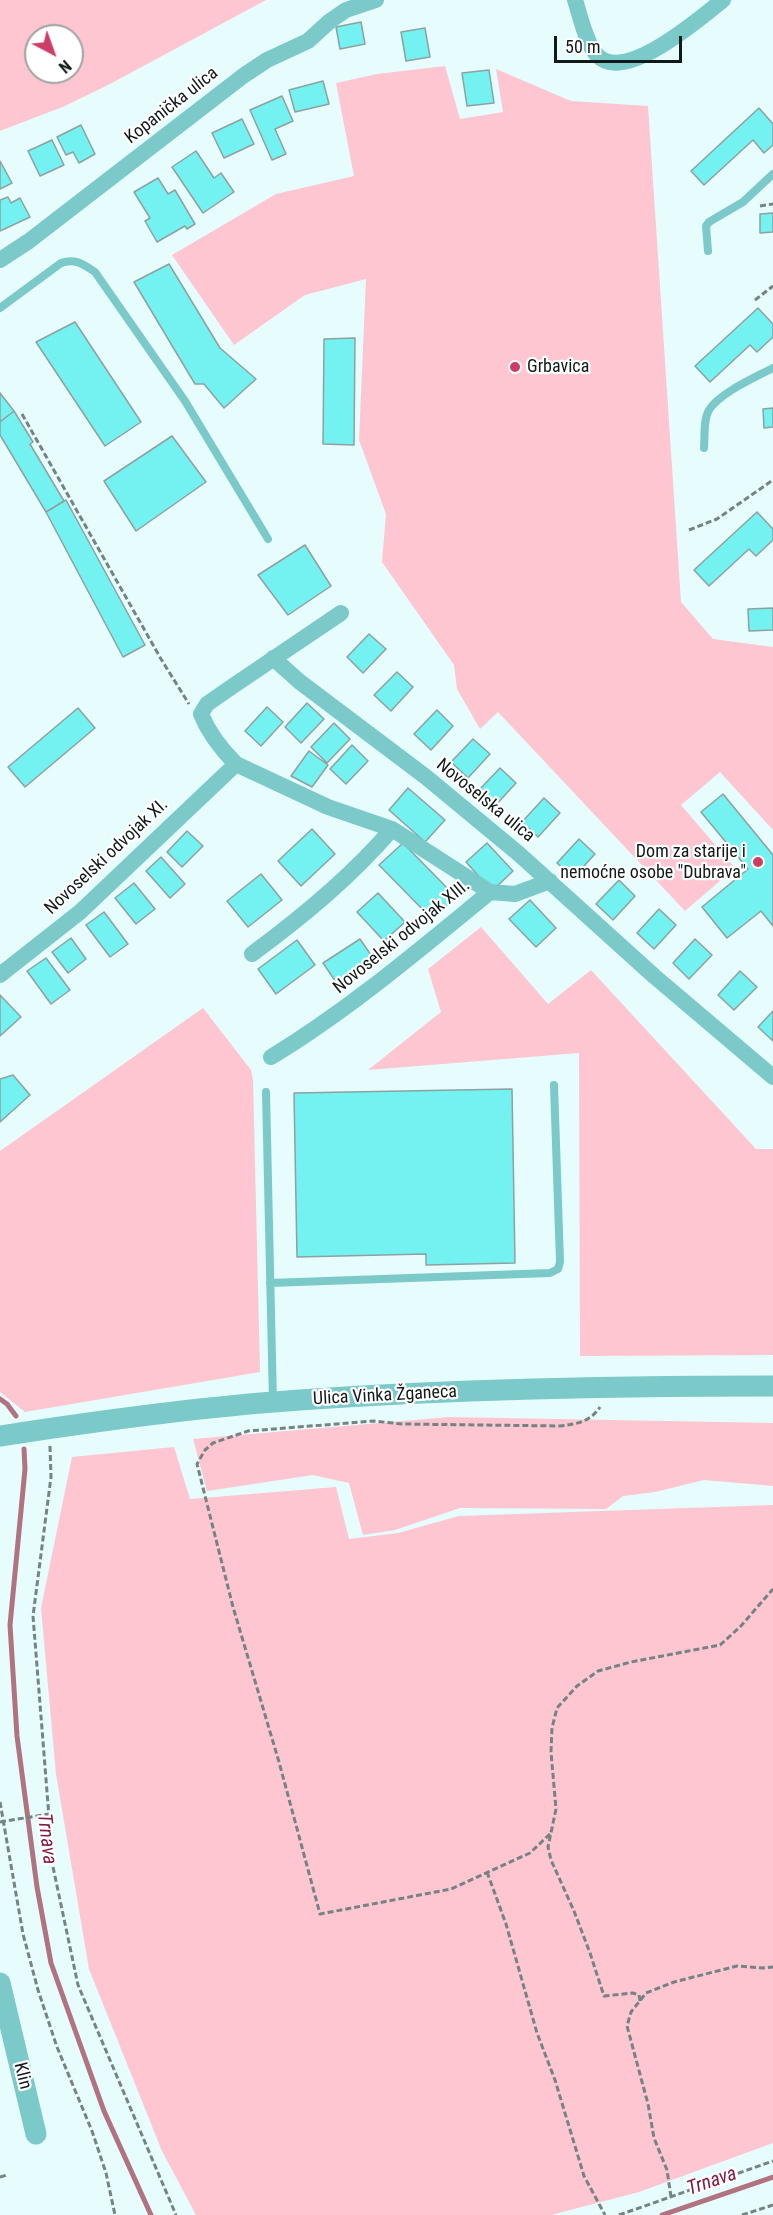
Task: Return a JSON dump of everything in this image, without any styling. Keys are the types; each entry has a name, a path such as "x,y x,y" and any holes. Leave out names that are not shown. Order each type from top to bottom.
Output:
{"street":[{"name":"Kopanička ulica","path":"0,260 29,241 243,76 267,60 308,41 346,10 376,0"},
{"path":"575,0 596,54 602,60 616,64 630,62 648,53 693,24 723,0"},
{"path":"237,764 224,752 208,731 201,714 207,704 341,613"},
{"name":"Novoselska ulica","path":"273,658 300,682 426,777 550,881 654,975 773,1077"},
{"name":"Novoselski odvojak XIII.","path":"237,764 328,807 392,829 490,892 399,967 317,1029 271,1057"},
{"name":"Novoselski odvojak XI.","path":"0,975 80,912 237,764"},
{"path":"252,954 281,933 362,864 392,829"},
{"path":"490,892 516,894 550,881"},
{"name":"Ulica Vinka Žganeca","path":"2,1436 46,1435 161,1414 273,1402 564,1387 773,1386"},
{"name":"Klin","path":"0,1983 36,2134"}],"lane":[{"path":"708,251 706,226 709,222 743,202 773,174"},
{"path":"0,308 61,263 70,260 79,262 95,272 185,401 268,539"},
{"path":"704,448 709,410 720,399 773,368"},
{"path":"270,1283 550,1273 558,1269 560,1262 554,1085"},
{"path":"266,1092 273,1402"}],"path":[{"path":"760,206 773,204"},
{"path":"755,300 773,286"},
{"path":"22,414 161,659 192,709 201,714"},
{"path":"689,530 717,519 773,480"},
{"path":"550,1834 530,1853 451,1889 320,1914 196,1464 213,1443 248,1431 374,1421 402,1424 572,1425 591,1418 604,1399"},
{"path":"46,1435 51,1477 33,1616 53,1867 78,1985 176,2215"},
{"path":"640,2001 639,1995 633,1993 604,1996 574,1911 551,1860 548,1847 556,1809 551,1752 552,1728 557,1708 577,1686 598,1671 631,1662 720,1645 740,1627 773,1589"},
{"path":"0,1802 1,1822 23,1934 38,1990 57,2047 92,2131 106,2173 115,2215"},
{"path":"1,1822 49,1814"},
{"path":"487,1872 506,1923 537,2033 555,2080 584,2176 605,2215"},
{"path":"671,2197 667,2170 654,2138 648,2104 627,2026 631,2012 646,1993 674,1982 737,1966 773,1967"},
{"path":"619,2215 773,2161"},
{"path":"0,2177 7,2175"},
{"path":"742,2215 773,2205"}],"shaded area":[{"path":"0,0 266,0 110,84 65,106 0,131"},
{"path":"445,66 460,119 503,112 496,69 571,101 648,106 681,602 713,639 773,647 773,830 720,772 681,805 735,868 685,911 498,712 480,729 457,689 454,665 382,562 386,514 359,440 366,279 305,295 234,345 172,255 276,194 354,176 336,83 377,74"},
{"path":"481,927 548,1004 591,970 756,1149 773,1149 773,1355 580,1356 579,1053 368,1070 441,1012 428,969"},
{"path":"203,1008 251,1070 253,1080 260,1372 25,1412 0,1392 0,1151"},
{"path":"449,1417 773,1423 773,1486 704,1480 655,1492 623,1496 606,1509 460,1508 395,1530 363,1535 349,1483 313,1475 207,1491 193,1439"},
{"path":"174,1447 190,1499 336,1487 349,1539 398,1533 459,1516 773,1505 773,2143 639,2192 551,2215 196,2215 162,2151 89,1969 56,1774 41,1608 72,1457"}],"building":[{"path":"361,22 365,44 340,49 336,27"},
{"path":"425,28 430,57 406,61 401,32"},
{"path":"489,70 494,103 467,106 462,73"},
{"path":"323,81 329,104 295,112 289,90"},
{"path":"282,96 293,121 275,129 286,154 272,160 250,110"},
{"path":"759,108 773,124 773,145 764,153 753,140 704,185 691,171"},
{"path":"242,119 254,144 224,158 212,133"},
{"path":"81,125 95,154 79,163 73,152 66,155 57,137"},
{"path":"52,140 64,165 40,176 28,151"},
{"path":"196,151 214,178 221,173 234,192 203,213 172,167"},
{"path":"0,161 12,183 0,189"},
{"path":"158,178 168,194 175,190 195,224 187,229 185,226 157,242 145,221 150,218 134,192"},
{"path":"8,197 11,203 20,198 30,217 0,231 0,200"},
{"path":"773,213 773,232 760,233 760,214"},
{"path":"169,264 220,348 256,379 224,408 204,384 195,384 134,282"},
{"path":"758,308 773,324 773,337 757,352 750,345 710,382 695,366"},
{"path":"75,322 141,422 105,446 36,342"},
{"path":"355,338 354,445 323,444 324,339"},
{"path":"0,393 14,411 0,422"},
{"path":"773,408 773,427 764,428 763,409"},
{"path":"14,411 33,442 30,444 64,501 46,512 0,435 0,422"},
{"path":"172,436 206,482 136,531 104,481"},
{"path":"66,500 145,645 123,657 46,512"},
{"path":"757,512 773,529 773,540 756,556 749,549 709,586 694,570"},
{"path":"305,545 331,586 288,615 258,575"},
{"path":"773,608 773,630 749,631 748,609"},
{"path":"369,634 386,649 363,673 347,657"},
{"path":"397,672 413,687 391,711 374,695"},
{"path":"307,703 324,719 301,743 285,727"},
{"path":"267,707 283,722 261,746 245,731"},
{"path":"78,708 95,728 25,787 8,767"},
{"path":"437,710 453,726 431,750 414,734"},
{"path":"334,723 350,739 327,763 311,747"},
{"path":"473,739 490,754 468,778 451,762"},
{"path":"352,745 368,761 346,784 330,769"},
{"path":"309,751 328,765 312,787 291,776"},
{"path":"500,768 516,783 494,807 478,791"},
{"path":"408,788 445,820 425,842 389,810"},
{"name":"Dom za starije i nemoćne osobe \"Dubrava\"","path":"723,794 773,855 773,926 761,911 727,938 702,907 748,869 701,812"},
{"path":"544,798 560,813 538,837 522,822"},
{"path":"312,829 335,854 301,886 278,861"},
{"path":"187,831 203,846 182,867 167,852"},
{"path":"579,839 595,854 573,878 557,863"},
{"path":"403,843 456,897 432,919 379,865"},
{"path":"487,843 513,871 492,891 466,862"},
{"path":"161,857 185,884 170,898 146,871"},
{"path":"261,874 282,900 248,927 227,901"},
{"path":"619,880 635,896 613,920 596,904"},
{"path":"134,883 155,909 136,924 115,898"},
{"path":"378,893 405,922 384,941 357,912"},
{"path":"530,900 556,928 536,947 509,919"},
{"path":"659,909 676,925 654,949 637,933"},
{"path":"104,912 128,944 110,957 86,925"},
{"path":"71,938 86,959 68,973 52,952"},
{"path":"360,939 375,961 338,985 323,963"},
{"path":"695,939 712,955 689,979 673,963"},
{"path":"297,940 315,965 276,994 258,969"},
{"path":"46,958 70,990 51,1004 27,971"},
{"path":"740,971 757,987 734,1010 718,995"},
{"path":"0,995 21,1017 0,1036"},
{"path":"773,1011 773,1041 758,1027"},
{"path":"13,1075 30,1095 0,1122 0,1079"},
{"path":"512,1089 515,1263 426,1265 426,1254 297,1257 294,1093"}],"waterway":[{"name":"Trnava","path":"0,1399 16,1416"},
{"name":"Trnava","path":"24,1449 25,1469 10,1625 17,1736 37,1887 51,1963 104,2111 151,2215"},
{"name":"Trnava","path":"662,2215 773,2177"}],"place":[{"name":"Grbavica","path":"515,367"},
{"name":"Dom za starije i nemoćne osobe \"Dubrava\"","path":"758,862"}]}
